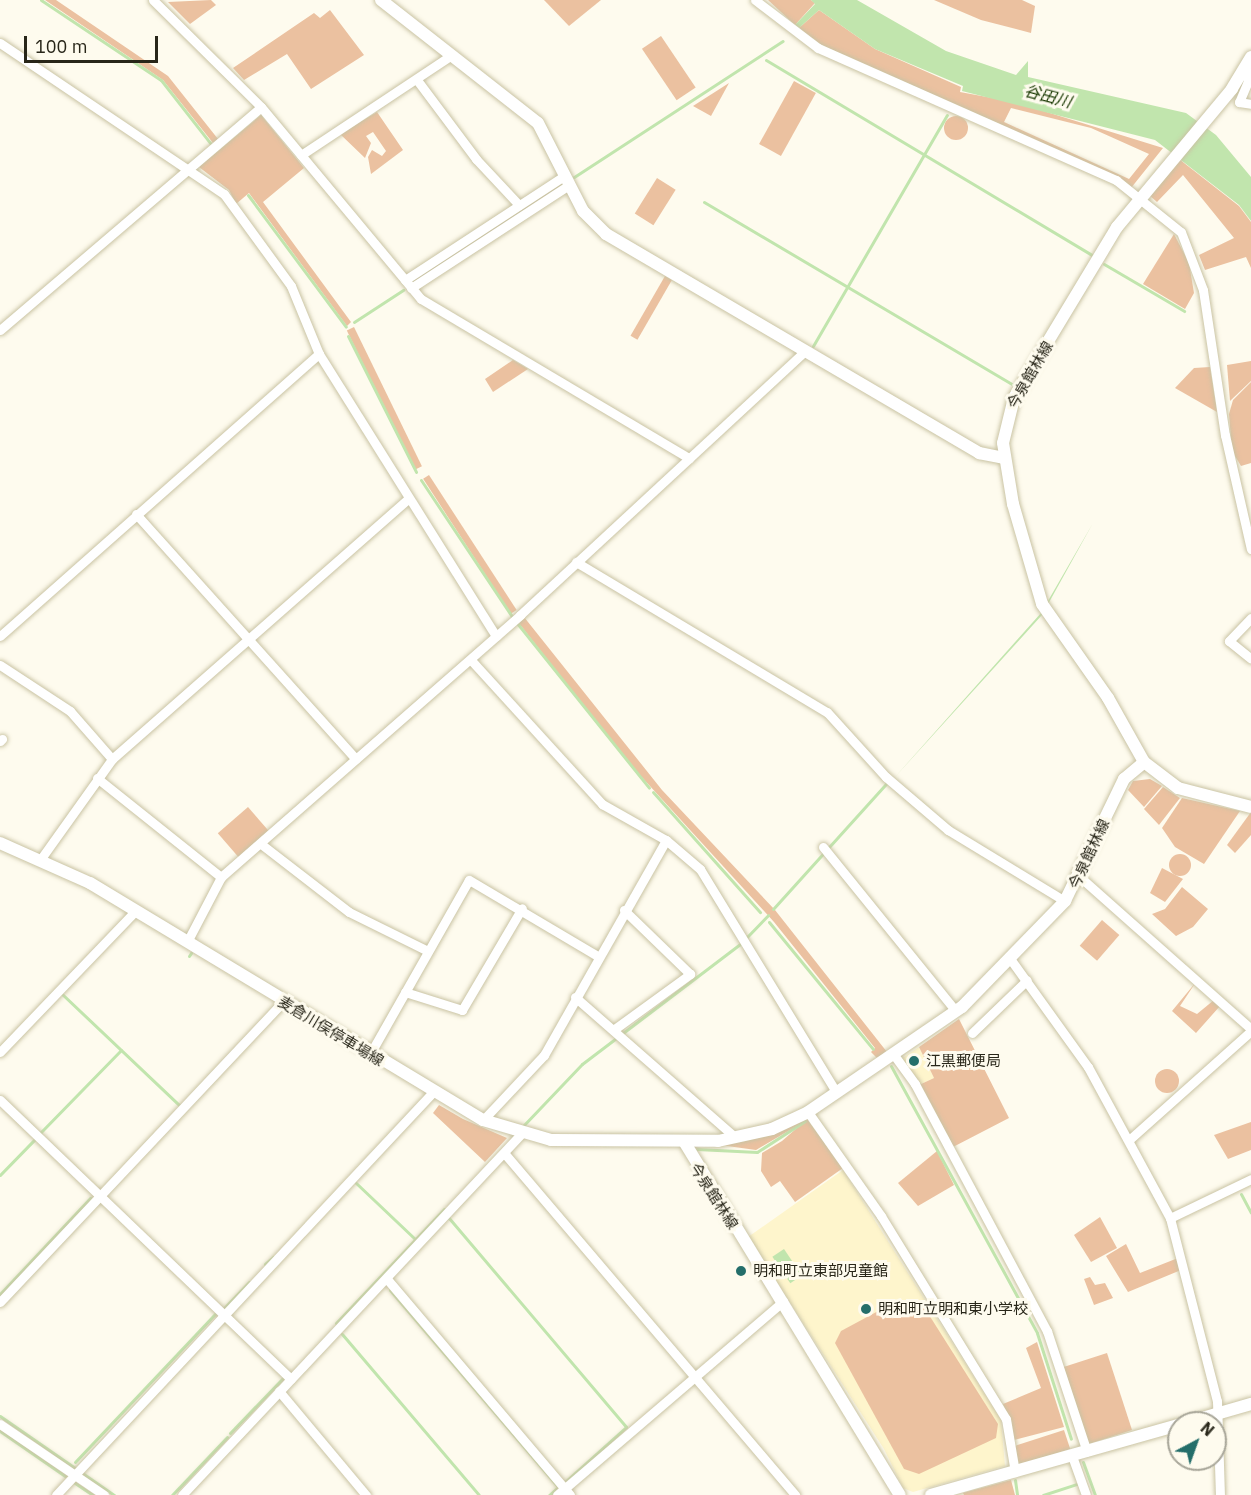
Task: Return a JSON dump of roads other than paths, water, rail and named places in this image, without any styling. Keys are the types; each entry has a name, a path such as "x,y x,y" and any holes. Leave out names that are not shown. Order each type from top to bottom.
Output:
{"main road":[{"path":"381,0 538,123 583,211 606,234 979,453 1004,458"},
{"name":"今泉館林線","path":"900,1495 783,1301 690,1159 685,1143 735,1137 808,1112 956,1011 1011,960 1065,902 1080,877 1124,779 1144,762 1094,677 1042,604 1004,458 1009,408 1140,195 1246,69 1251,57"},
{"path":"1144,762 1178,788 1251,807"},
{"name":"麦倉川俣停車場線","path":"0,843 40,860 136,910 432,1093 483,1120 521,1134 570,1142 685,1143"},
{"path":"1225,1411 1251,1404"},
{"path":"931,1495 1167,1429"}],"street":[{"path":"755,0 818,48 1040,145 1140,195 1181,232 1193,256 1218,364 1241,523 1251,549"},
{"path":"158,1 261,107 408,284 429,305 689,458"},
{"path":"0,43 189,168 224,194 291,286 318,354 496,636"},
{"path":"301,155 450,56"},
{"path":"1246,69 1248,81 1239,102 1251,104"},
{"path":"417,80 476,159 519,205"},
{"path":"0,330 261,107"},
{"path":"408,284 519,205 567,181"},
{"path":"408,284 567,181"},
{"path":"187,942 221,877 471,660 805,351"},
{"path":"0,636 318,354"},
{"path":"40,860 112,759 408,499"},
{"path":"136,514 356,759"},
{"path":"576,562 827,712 886,777 948,830 1065,902"},
{"path":"1251,618 1229,641 1251,658"},
{"path":"471,660 602,804 666,840 706,878 836,1092"},
{"path":"0,664 70,711 112,759"},
{"path":"97,778 221,877"},
{"path":"483,1120 544,1054 596,955 666,840"},
{"path":"261,844 349,912 428,951"},
{"path":"823,847 956,1011"},
{"path":"1080,877 1251,1030 1130,1139"},
{"path":"370,1054 469,880 522,909 596,955"},
{"path":"405,992 462,1010 522,909"},
{"path":"0,1052 136,910"},
{"path":"616,1028 690,974 624,910"},
{"path":"1011,960 1027,980 1130,1139 1170,1218 1218,1411"},
{"path":"972,1033 1027,980"},
{"path":"575,997 616,1028 735,1137"},
{"path":"0,1302 284,1002"},
{"path":"894,1055 915,1084 1047,1331 1087,1452"},
{"path":"56,1495 72,1473 432,1093"},
{"path":"0,1100 291,1378"},
{"path":"808,1112 881,1216 1006,1419 1015,1472"},
{"path":"182,1495 505,1154 521,1134"},
{"path":"505,1154 795,1495"},
{"path":"1170,1218 1251,1179"},
{"path":"387,1279 568,1492"},
{"path":"557,1495 568,1492 694,1377 783,1301"},
{"path":"279,1391 366,1495"},
{"path":"0,1424 104,1495"},
{"path":"1072,1456 1086,1495"},
{"path":"1219,1471 1220,1495"}],"water":[{"name":"谷田川","path":"811,0 857,0 946,51 1016,75 1028,61 1028,77 1186,113 1216,135 1251,177 1251,221 1239,205 1155,140 962,91 963,86 875,49 819,10 799,28 795,25 815,4"},
{"path":"1093,523 1042,615 895,777 1041,613"},
{"path":"784,1249 802,1276 790,1283 772,1257"}],"waterway":[{"path":"41,0 161,80 211,144"},
{"path":"574,177 783,41"},
{"path":"766,60 1093,256"},
{"path":"813,346 947,115"},
{"path":"248,195 346,327"},
{"path":"704,202 1013,385"},
{"path":"1104,264 1184,311"},
{"path":"354,322 403,290"},
{"path":"348,336 416,472"},
{"path":"421,480 513,618"},
{"path":"517,623 649,788"},
{"path":"773,909 886,784"},
{"path":"653,792 760,912"},
{"path":"746,938 768,915"},
{"path":"769,922 873,1049"},
{"path":"522,1127 582,1064 740,944"},
{"path":"62,994 180,1106"},
{"path":"40,1133 121,1050"},
{"path":"891,1066 1037,1333 1071,1439"},
{"path":"697,1149 757,1152 805,1121"},
{"path":"0,1175 35,1139"},
{"path":"356,1183 415,1239"},
{"path":"1241,1194 1251,1213"},
{"path":"0,1294 90,1198"},
{"path":"336,1323 444,1209"},
{"path":"443,1211 626,1427 565,1482"},
{"path":"265,1264 273,1257"},
{"path":"224,1308 249,1282"},
{"path":"390,1290 558,1487 549,1495"},
{"path":"75,1462 215,1314"},
{"path":"342,1334 479,1495"},
{"path":"230,1433 283,1378"},
{"path":"0,1416 114,1495"},
{"path":"0,1431 65,1476"},
{"path":"172,1495 227,1437"},
{"path":"1083,1462 1095,1495"},
{"path":"1015,1480 1017,1495"},
{"path":"72,1481 93,1495"},
{"path":"1043,1495 1076,1484"}],"place":[{"name":"江黒郵便局","path":"914,1061"},
{"name":"明和町立東部児童館","path":"741,1271"},
{"name":"明和町立明和東小学校","path":"866,1309"}]}
